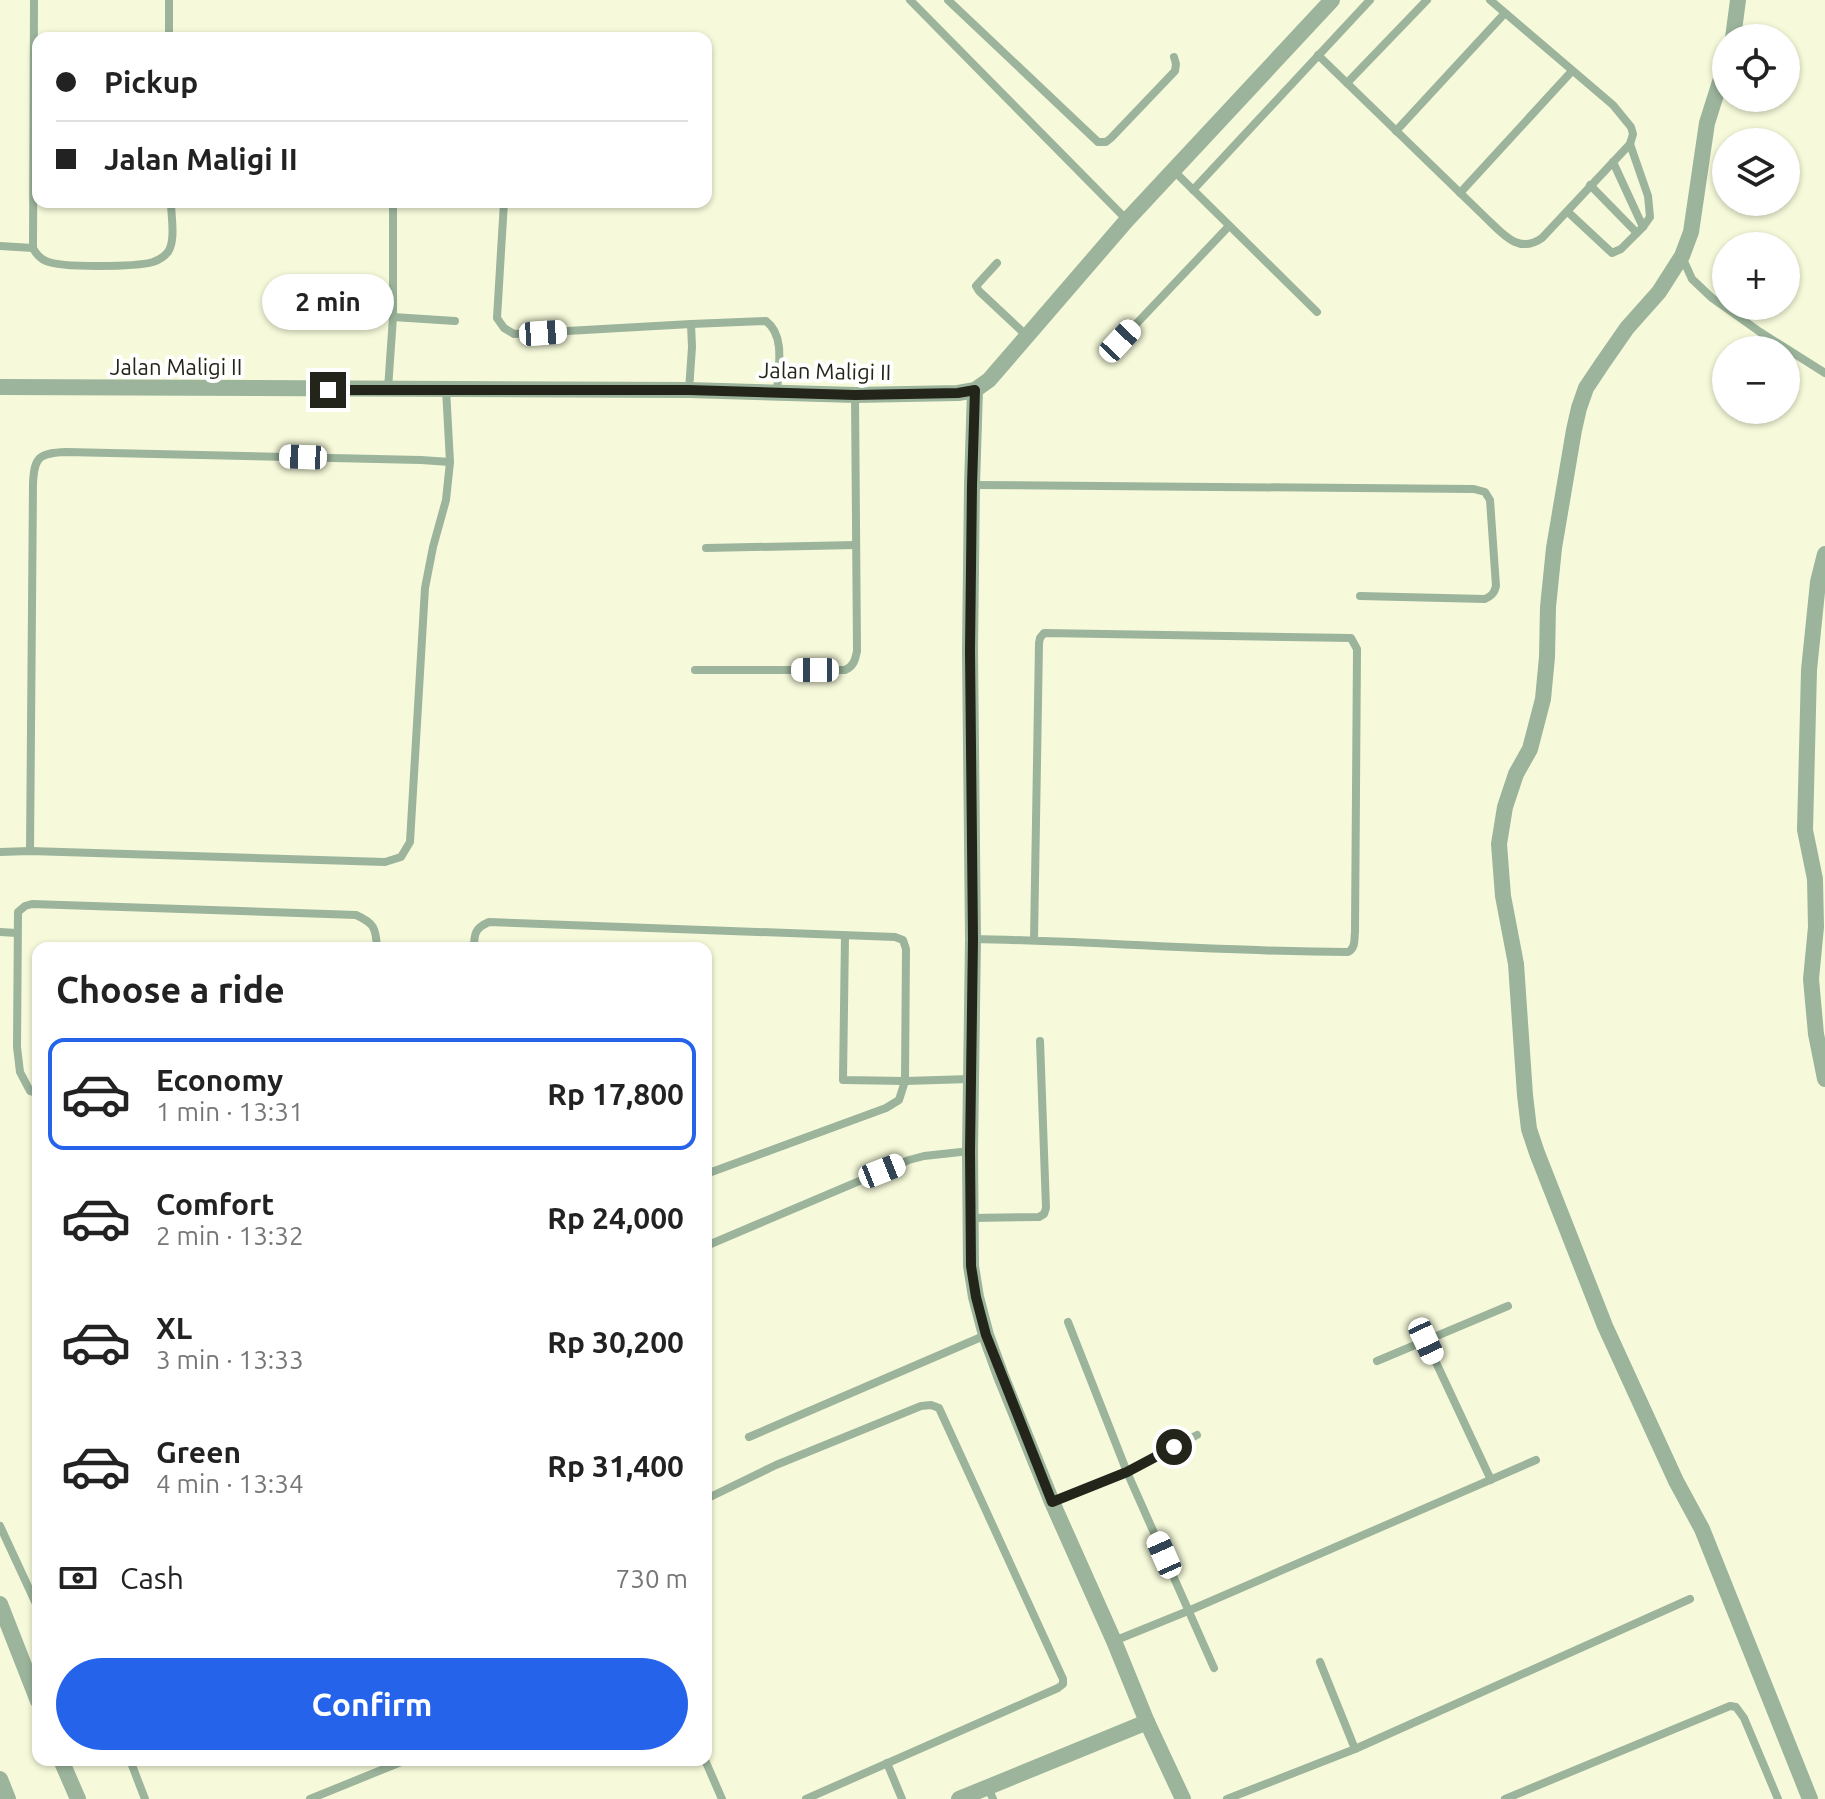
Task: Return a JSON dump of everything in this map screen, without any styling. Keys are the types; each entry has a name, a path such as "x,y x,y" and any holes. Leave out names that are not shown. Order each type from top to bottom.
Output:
{"street":[{"path":"1183,1799 1052,1502 986,1335 971,1266 973,939 970,651 975,390 989,380 1127,220 1332,0"},
{"path":"1735,24 1738,0"},
{"path":"1712,107 1691,232 1682,256 1659,292 1644,307 1602,364 1586,388 1579,408 1554,548 1543,699 1530,749 1516,774 1505,807 1499,844 1503,896 1516,964 1529,1129 1605,1326 1676,1481 1702,1529 1810,1799"},
{"name":"Jalan Maligi II","path":"0,387 689,390 855,395 975,390"},
{"path":"1825,554 1818,582 1809,670 1805,830 1815,879 1816,927 1811,979 1816,1034 1825,1079"},
{"path":"0,1604 32,1686"},
{"path":"959,1799 990,1793 1147,1722"},
{"path":"64,1766 78,1799"}],"lane":[{"path":"34,0 34,32"},
{"path":"169,0 169,32"},
{"path":"910,0 1127,220"},
{"path":"948,0 1098,142 1111,138 1175,71 1174,57"},
{"path":"1193,190 1370,0"},
{"path":"1347,83 1427,0"},
{"path":"1318,55 1504,236 1523,245 1536,242 1630,144 1633,134 1626,119 1613,105 1490,0"},
{"path":"1396,131 1505,13"},
{"path":"1460,193 1572,71"},
{"path":"1568,212 1612,253 1621,249 1640,230 1650,217 1650,206 1630,144"},
{"path":"1613,162 1640,230"},
{"path":"1173,170 1317,312"},
{"path":"1590,185 1640,230"},
{"path":"33,208 33,248 38,256 53,263 96,265 149,263 161,259 170,250 171,208"},
{"path":"388,390 393,317 393,208"},
{"path":"504,208 497,318 504,328 514,334 766,321 773,327 779,344 777,392"},
{"path":"1120,341 1229,226"},
{"path":"0,246 33,248"},
{"path":"1682,256 1692,279 1712,298 1825,373"},
{"path":"997,263 976,286 1027,337"},
{"path":"393,317 455,321"},
{"path":"689,390 691,324"},
{"path":"0,852 385,862 401,857 410,842 425,588 446,500 450,462 446,389"},
{"path":"695,670 845,670 852,667 857,651 855,395"},
{"path":"30,851 33,484 38,459 48,452 66,452 450,462"},
{"path":"972,485 1474,489 1485,492 1490,500 1495,593 1485,599 1360,596"},
{"path":"706,548 856,545"},
{"path":"973,939 1351,951 1355,932 1356,643 1351,638 1044,633 1039,643 1034,940"},
{"path":"32,1092 20,1072 17,1047 18,912 25,906 356,915 372,924 377,942"},
{"path":"474,942 474,934 480,926 489,922 899,938 905,945 905,1081 899,1100 886,1108 712,1171"},
{"path":"0,932 17,933"},
{"path":"845,936 843,1080 970,1079"},
{"path":"971,1218 1039,1217 1044,1214 1040,1041"},
{"path":"712,1243 909,1160 970,1151"},
{"path":"1377,1361 1508,1306"},
{"path":"1068,1322 1127,1472 1214,1668"},
{"path":"749,1437 986,1335"},
{"path":"1426,1341 1491,1480"},
{"path":"712,1496 776,1465 921,1406 939,1408 1063,1679 1063,1684 1058,1688 806,1799"},
{"path":"1052,1502 1127,1472 1197,1435"},
{"path":"1114,1641 1536,1460"},
{"path":"0,1526 32,1595"},
{"path":"1227,1799 1355,1749 1690,1599"},
{"path":"1320,1662 1355,1749"},
{"path":"1505,1799 1730,1706 1736,1707 1744,1718 1778,1799"},
{"path":"887,1763 902,1799"},
{"path":"132,1766 145,1799"},
{"path":"310,1799 391,1766"},
{"path":"708,1766 722,1799"},
{"path":"339,1787 344,1799"}],"route":[{"path":"328,390 689,390 855,395 975,390 970,651 973,939 970,1151 971,1266 976,1297 1001,1376 1052,1502 1127,1472 1174,1447"}]}
